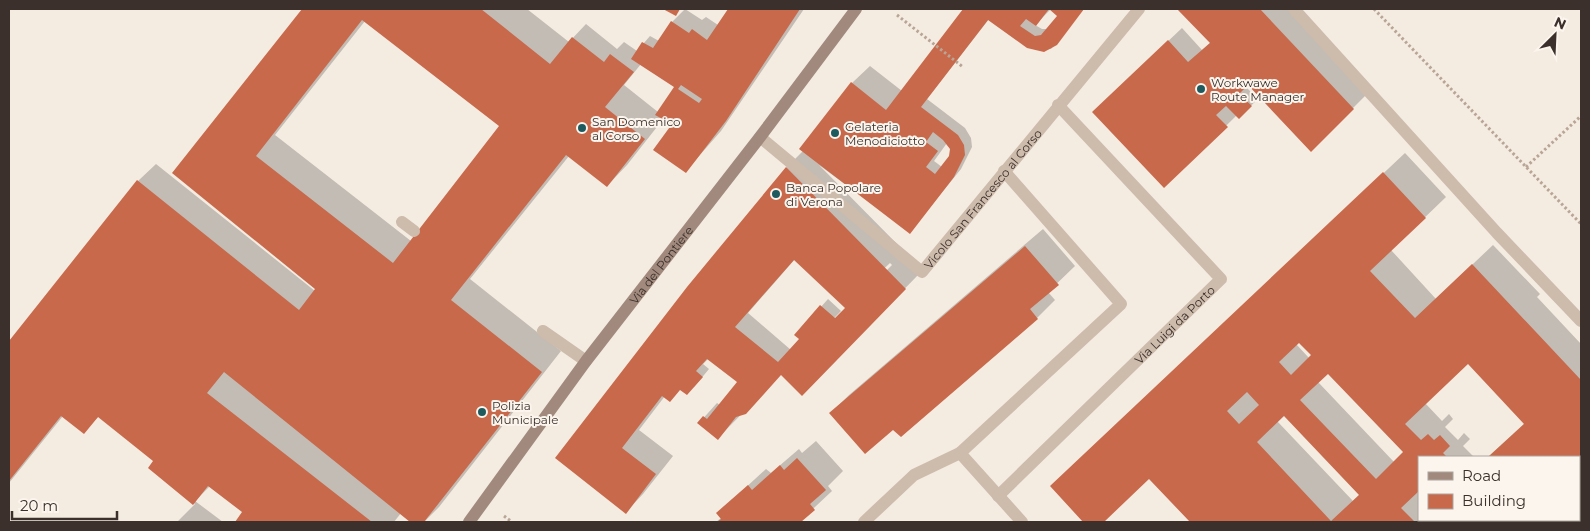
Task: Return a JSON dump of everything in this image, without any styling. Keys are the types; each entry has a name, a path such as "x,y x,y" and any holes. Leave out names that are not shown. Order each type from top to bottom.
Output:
{"street":[{"name":"Via del Pontiere","path":"469,522 586,361 760,137 856,9"},
{"name":"Vicolo San Francesco al Corso","path":"760,137 922,272 1139,9"},
{"path":"1294,9 1497,233 1581,321"},
{"name":"Via Luigi da Porto","path":"998,496 1221,279 1058,105"},
{"path":"864,522 914,475 960,453 1121,304 1004,171"},
{"path":"402,222 414,231"},
{"path":"543,331 586,361"},
{"path":"960,453 1022,522"}],"path":[{"path":"1374,9 1581,224"},
{"path":"897,15 963,66"},
{"path":"1526,167 1581,116"}],"building":[{"path":"302,9 481,9 550,64 572,37 604,62 610,54 634,72 605,107 645,139 607,187 566,155 451,300 542,372 424,522 410,522 224,372 207,393 372,522 235,522 242,512 208,486 193,505 148,468 153,461 98,417 84,434 61,416 9,481 9,341 137,180 299,310 315,289 172,173","holes":["362,20 499,126 393,263 256,156"]},
{"path":"663,9 680,9 676,16"},
{"path":"728,9 800,9 726,121 686,173 653,150 672,124 655,115 674,87 631,59 642,42 653,48 671,21 689,33 692,29 707,40","holes":["681,85 702,99 699,103 678,89"]},
{"path":"963,9 1049,9 1084,9 1057,45 1044,52 1027,48 988,20 921,107 958,135 964,145 965,155 954,177 910,234 799,149 851,82 886,110","holes":["1049,9 1057,16 1041,35 1035,36 1020,26 1026,19 1036,26","933,132 950,149 949,156 935,174 926,167 938,151 926,142"]},
{"name":"Workwawe Route Manager","path":"1177,9 1260,9 1354,109 1311,152 1248,85 1239,94 1252,106 1239,119 1226,106 1216,115 1228,127 1164,188 1092,112 1168,40 1188,62 1210,43"},
{"path":"786,167 906,289 802,396 781,375 746,414 736,417 718,440 697,423 703,416 707,419 737,382 707,359 696,371 703,377 687,395 680,390 670,402 662,396 622,448 656,474 626,514 555,458 687,287","holes":["794,260 845,308 835,318 820,305 794,335 799,339 778,362 735,327"]},
{"path":"1383,172 1426,218 1370,271 1415,318 1472,264 1581,380 1580,464 1580,456 1489,456 1524,424 1468,364 1405,424 1421,440 1428,434 1434,440 1440,435 1450,446 1443,453 1446,456 1418,456 1418,492 1401,508 1415,522 1190,522 1149,479 1104,522 1083,522 1050,486","holes":["1299,343 1311,355 1291,375 1279,362","1328,374 1403,452 1376,479 1300,400","1247,392 1259,405 1239,424 1227,411","1284,416 1359,495 1331,521 1257,442"]},
{"path":"1025,246 1059,285 1030,309 1038,319 901,437 893,430 865,454 829,413"},
{"path":"797,458 826,490 810,504 815,510 801,522 717,522 721,519 716,513 748,485 752,490 780,465 784,470"},
{"path":"1580,494 1581,495 1581,522 1466,522 1580,521"}],"place":[{"name":"Workwawe Route Manager","path":"1201,89"},
{"name":"San Domenico al Corso","path":"582,128"},
{"name":"Gelateria Menodiciotto","path":"835,133"},
{"name":"Banca Popolare di Verona","path":"776,194"},
{"name":"Polizia Municipale","path":"482,412"}]}
